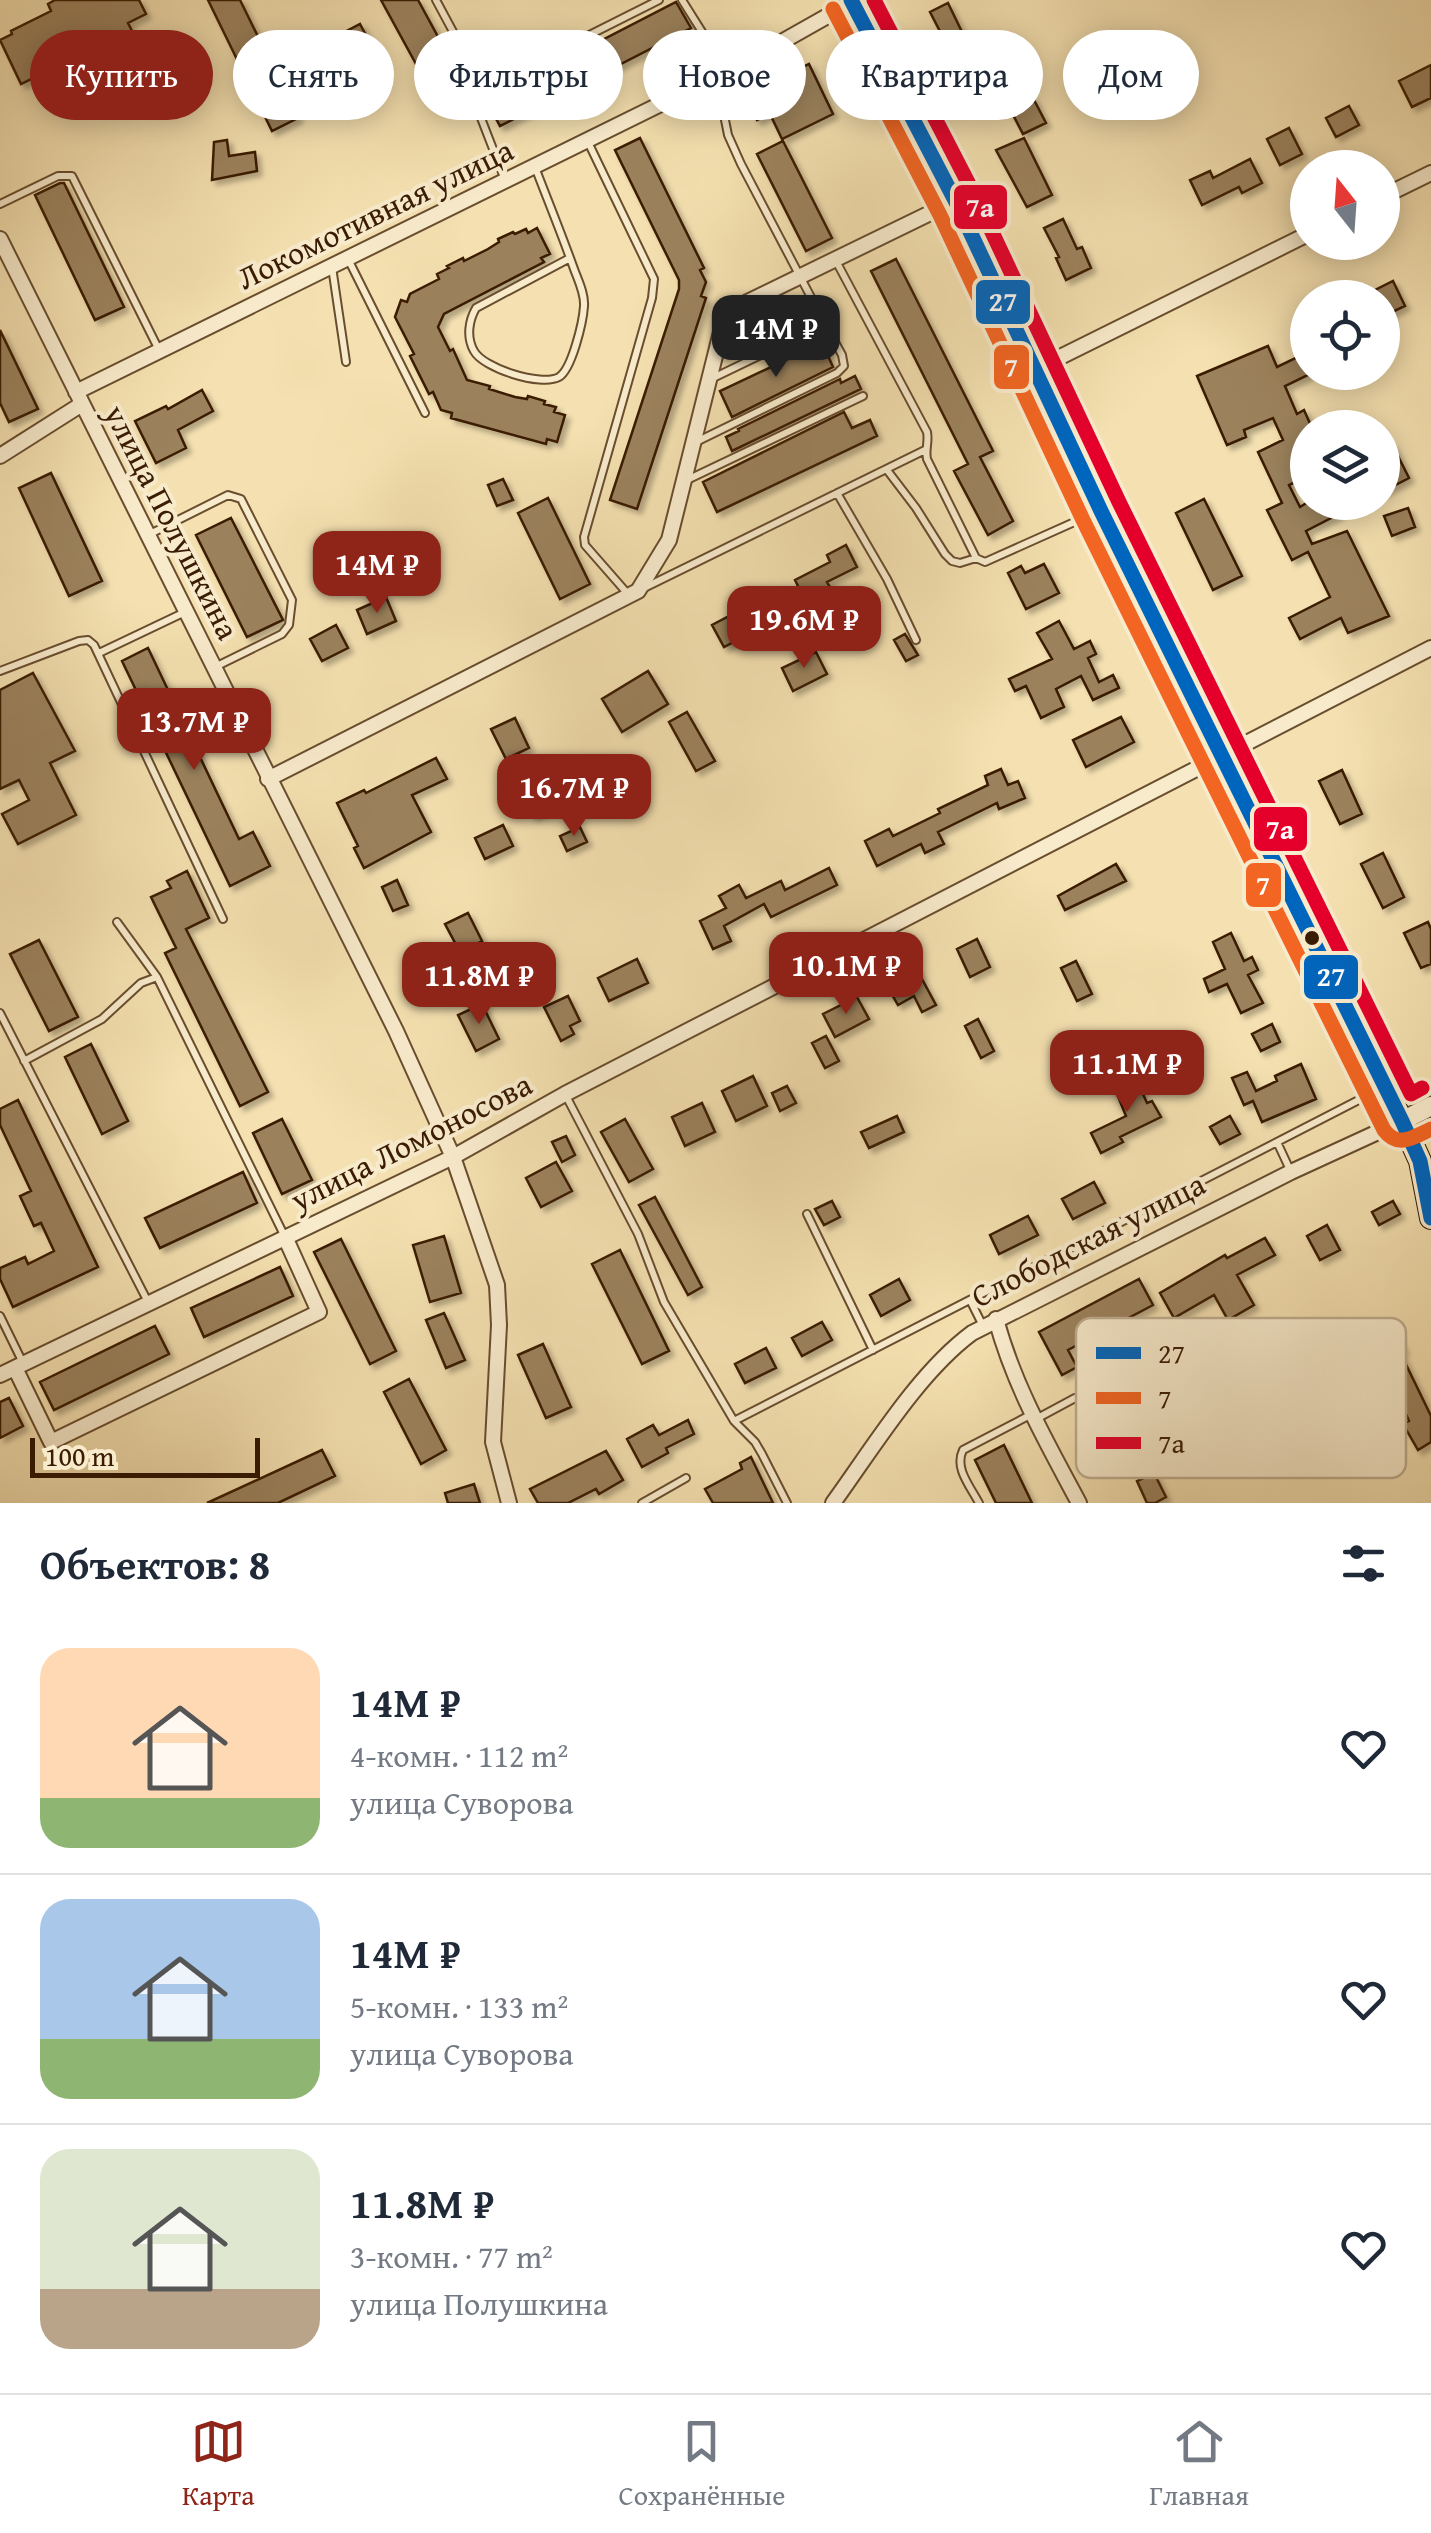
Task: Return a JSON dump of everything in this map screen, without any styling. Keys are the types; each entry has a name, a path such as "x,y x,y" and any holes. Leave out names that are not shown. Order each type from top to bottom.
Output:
{"main road":[{"path":"853,1 956,201 1100,511 1402,1121 1420,1161 1431,1218"}],"street":[{"name":"Локомотивная улица","path":"801,30 853,1"},
{"name":"Локомотивная улица","path":"0,456 79,398 159,351 643,113"},
{"path":"1400,188 1431,172"},
{"path":"268,779 634,594 668,540 728,311 956,201"},
{"name":"улица Полушкина","path":"0,239 396,1030 453,1158 497,1286 493,1442 509,1503"},
{"path":"1034,370 1290,243"},
{"name":"улица Ломоносова","path":"0,1375 453,1158 565,1094 1431,648"},
{"name":"Слободская улица","path":"832,1503 922,1382 963,1340 989,1323 1431,1106"},
{"path":"19,1366 52,1442 319,1312 284,1237"},
{"path":"989,1323 1079,1503"}],"lane":[{"path":"436,0 452,30"},
{"path":"505,180 474,100 480,90 660,0"},
{"path":"682,0 699,30"},
{"path":"694,443 837,373 844,366 801,275 740,164 725,120"},
{"path":"588,140 654,279 652,298 584,537 585,544 634,594 925,450"},
{"path":"535,166 570,258 584,304 570,365 561,376 548,381 522,377 482,361 472,348 469,320 476,308 570,258"},
{"path":"0,204 58,176 72,176 159,351"},
{"path":"347,258 425,413"},
{"path":"835,259 927,432 927,459 976,558 985,562 1100,511"},
{"path":"332,266 346,362"},
{"path":"710,379 825,324"},
{"path":"686,480 863,396"},
{"path":"887,470 952,562 960,564 976,558"},
{"path":"836,493 887,579 916,640"},
{"path":"147,536 228,495 241,499 292,600 289,626 282,634 214,668"},
{"path":"99,653 186,612"},
{"path":"0,671 79,641 88,640 94,645 223,918"},
{"path":"117,922 156,978 284,1237"},
{"path":"24,1061 102,1019 141,983 156,978"},
{"path":"0,1014 149,1304"},
{"path":"734,1421 1384,1087"},
{"path":"565,1094 638,1234 659,1294 734,1421 755,1442 787,1503"},
{"path":"1277,1142 1292,1172"},
{"path":"807,1214 874,1350"},
{"path":"970,1300 989,1323"},
{"path":"0,1316 19,1366"},
{"path":"979,1503 960,1466 963,1450 1075,1398"},
{"path":"642,1503 686,1478"}],"building":[{"path":"55,0 139,0 146,14 128,23 132,30 30,30 30,80 21,84 0,40 51,11 48,4"},
{"path":"208,0 240,0 255,30 233,30 233,51"},
{"path":"381,0 418,0 434,30 414,30 414,60"},
{"path":"676,2 691,28 643,30 643,53 623,63 622,30"},
{"path":"948,3 961,30 939,30 930,12"},
{"path":"809,64 826,99 826,117 782,139 773,120 806,120"},
{"path":"1431,65 1431,98 1412,107 1399,81"},
{"path":"1349,106 1359,125 1336,137 1326,118"},
{"path":"1043,117 1046,123 1023,134 1016,120"},
{"path":"267,120 294,120 272,131"},
{"path":"1289,128 1300,150 1290,150 1290,160 1280,165 1267,139"},
{"path":"640,138 704,268 700,270 706,282 701,296 706,298 637,509 610,500 679,289 679,280 615,150"},
{"path":"1024,138 1052,195 1027,207 996,150"},
{"path":"227,140 229,156 255,152 257,171 212,180 214,142"},
{"path":"783,141 832,238 806,251 757,154"},
{"path":"1250,159 1262,183 1242,193 1239,187 1202,205 1190,180 1210,171 1213,178"},
{"path":"64,183 124,307 95,320 35,195"},
{"path":"1063,219 1091,268 1066,280 1044,228"},
{"path":"537,228 550,254 541,258 544,262 444,314 438,327 467,380 515,397 545,401 544,404 556,407 554,412 565,415 557,442 547,439 546,444 451,418 452,413 441,410 410,356 414,354 395,317 401,300 407,302 410,294 439,279 437,274 447,266 488,249 513,232 526,229 528,233"},
{"path":"896,259 993,451 980,457 1013,521 988,535 954,471 968,464 871,271"},
{"path":"798,298 807,319 740,349 733,327"},
{"path":"0,330 38,409 9,422 0,403"},
{"path":"822,343 833,367 732,417 720,391"},
{"path":"1268,346 1277,367 1290,361 1290,384 1285,386 1295,410 1290,410 1290,520 1327,520 1306,531 1312,544 1347,531 1389,616 1348,633 1341,618 1300,639 1289,618 1330,597 1308,552 1292,560 1267,510 1282,503 1258,452 1283,440 1273,418 1244,430 1246,437 1227,445 1197,376"},
{"path":"855,376 861,389 732,451 726,437 738,429 840,379 841,383"},
{"path":"202,390 213,411 178,430 186,448 156,463 135,421"},
{"path":"844,412 852,428 870,420 877,436 717,512 703,482"},
{"path":"1400,460 1409,478 1400,483"},
{"path":"51,473 102,581 69,596 19,488"},
{"path":"503,479 513,500 497,506 488,485"},
{"path":"548,498 590,584 560,599 518,513"},
{"path":"1204,499 1242,576 1213,590 1176,513"},
{"path":"1408,508 1415,527 1392,536 1386,520 1400,520 1400,511"},
{"path":"231,518 283,620 247,637 196,535"},
{"path":"846,545 857,567 827,582 831,589 806,602 795,580 830,562 827,555"},
{"path":"1044,564 1059,593 1026,609 1008,573 1021,566 1025,573"},
{"path":"386,597 396,621 367,634 357,610"},
{"path":"733,614 745,636 724,647 712,625"},
{"path":"1059,621 1074,649 1090,641 1096,654 1088,658 1099,682 1113,675 1119,688 1093,700 1081,676 1056,689 1064,707 1041,718 1026,686 1015,691 1009,679 1052,659 1037,633"},
{"path":"336,625 348,648 322,661 310,639"},
{"path":"905,634 918,655 906,661 894,640"},
{"path":"148,648 239,839 253,832 270,866 230,886 122,661"},
{"path":"816,652 827,674 793,691 782,668"},
{"path":"648,671 668,704 622,732 602,699"},
{"path":"33,673 75,751 50,763 76,815 18,844 2,814 29,800 19,780 0,789 0,690"},
{"path":"687,712 715,761 696,771 669,722"},
{"path":"1121,717 1134,742 1086,767 1073,740"},
{"path":"515,718 529,748 506,759 491,729"},
{"path":"436,758 447,779 412,795 431,832 364,868 337,803"},
{"path":"1001,769 1008,785 1018,781 1025,798 999,809 997,803 938,832 944,844 925,853 921,844 877,866 865,841 889,829 893,836 940,813 938,809 988,785 985,776"},
{"path":"1342,770 1362,814 1340,824 1319,781"},
{"path":"546,792 553,807 533,816 526,801"},
{"path":"503,825 513,846 485,859 475,838"},
{"path":"580,827 587,842 567,851 560,836"},
{"path":"1383,853 1404,897 1383,908 1361,864"},
{"path":"1116,864 1126,881 1065,910 1058,896"},
{"path":"829,868 837,885 771,917 764,904 724,926 731,941 713,949 700,921 726,908 719,896 739,885 746,898 781,881 785,890"},
{"path":"187,871 209,918 186,929 268,1092 240,1106 165,953 176,948 151,897 171,888 167,881"},
{"path":"397,880 408,905 393,911 382,887"},
{"path":"468,913 482,941 460,952 445,924"},
{"path":"1428,922 1431,964 1421,968 1404,933"},
{"path":"1231,933 1244,961 1252,957 1258,970 1248,975 1263,1003 1241,1013 1227,984 1209,992 1204,979 1225,969 1213,942"},
{"path":"977,939 990,967 970,977 957,949"},
{"path":"39,940 78,1017 49,1031 10,954"},
{"path":"637,959 648,983 609,1001 598,978"},
{"path":"1076,961 1092,994 1077,1001 1061,968"},
{"path":"916,968 936,1005 922,1012 914,996 898,1005 886,984"},
{"path":"568,996 580,1021 570,1026 574,1034 561,1041 544,1007"},
{"path":"857,997 869,1019 835,1037 823,1014"},
{"path":"482,1004 499,1039 476,1051 458,1015"},
{"path":"978,1019 994,1051 981,1058 965,1026"},
{"path":"1272,1024 1280,1042 1261,1051 1252,1034"},
{"path":"826,1036 839,1061 825,1068 812,1043"},
{"path":"91,1044 128,1121 102,1134 65,1057"},
{"path":"1301,1064 1316,1099 1262,1122 1253,1101 1244,1105 1232,1078 1247,1072 1256,1091 1277,1081 1275,1076"},
{"path":"1134,1074 1147,1103 1152,1101 1161,1117 1120,1137 1123,1142 1101,1153 1091,1133 1126,1116 1113,1084"},
{"path":"753,1076 767,1106 736,1121 722,1091"},
{"path":"787,1086 796,1103 780,1111 772,1093"},
{"path":"18,1100 98,1267 13,1307 0,1279 0,1268 25,1257 28,1264 54,1251 41,1223 34,1226 20,1196 31,1191 0,1125 0,1109"},
{"path":"702,1103 715,1132 685,1146 672,1117"},
{"path":"897,1116 904,1132 869,1148 861,1132"},
{"path":"1230,1116 1240,1134 1220,1144 1210,1127"},
{"path":"282,1119 312,1180 282,1194 253,1133"},
{"path":"625,1119 653,1169 629,1182 601,1132"},
{"path":"566,1136 575,1155 562,1162 552,1142"},
{"path":"556,1162 572,1191 541,1207 526,1178"},
{"path":"243,1172 257,1203 160,1248 145,1218"},
{"path":"1094,1182 1105,1203 1073,1219 1062,1199"},
{"path":"655,1197 702,1287 688,1295 639,1205"},
{"path":"832,1201 840,1217 824,1225 815,1209"},
{"path":"1393,1201 1400,1214 1379,1225 1372,1212"},
{"path":"1028,1216 1038,1235 999,1254 990,1235"},
{"path":"1327,1225 1340,1250 1320,1260 1307,1236"},
{"path":"444,1236 461,1293 430,1302 413,1245"},
{"path":"1265,1238 1275,1255 1237,1275 1254,1305 1227,1318 1214,1295 1174,1318 1160,1293 1225,1255 1227,1258"},
{"path":"341,1239 396,1351 370,1364 314,1252"},
{"path":"620,1250 669,1351 642,1364 592,1264"},
{"path":"280,1267 293,1296 204,1337 191,1308"},
{"path":"899,1279 910,1300 881,1316 870,1295"},
{"path":"1139,1279 1153,1305 1128,1318 1076,1318 1076,1346 1068,1350 1076,1368 1062,1375 1039,1332"},
{"path":"444,1313 465,1360 446,1368 426,1320"},
{"path":"822,1322 832,1340 802,1356 792,1338"},
{"path":"155,1326 169,1354 54,1410 40,1382"},
{"path":"543,1344 571,1407 546,1418 518,1355"},
{"path":"766,1348 776,1368 745,1383 735,1364"},
{"path":"1406,1364 1431,1416 1431,1442 1418,1450 1406,1429"},
{"path":"409,1379 446,1450 421,1464 384,1392"},
{"path":"9,1398 23,1426 0,1438 0,1402"},
{"path":"688,1420 694,1434 666,1448 668,1453 642,1467 627,1439 653,1425 659,1435"},
{"path":"1004,1445 1032,1503 996,1503 975,1460"},
{"path":"322,1450 335,1476 278,1503 207,1503"},
{"path":"606,1451 623,1480 599,1494 596,1489 568,1503 538,1503 530,1489"},
{"path":"751,1457 773,1503 713,1503 705,1489 742,1469 740,1463"},
{"path":"1156,1478 1166,1497 1147,1503 1137,1481"},
{"path":"474,1484 480,1503 448,1503 445,1493"}],"transit line":[{"name":"27","path":"851,0 958,206 1101,511 1402,1121 1420,1161 1431,1218"},
{"name":"7а","path":"874,0 976,198 1119,502 1411,1094 1422,1088"},
{"name":"7","path":"833,9 940,215 1083,520 1384,1130 1401,1140 1431,1129"}]}
